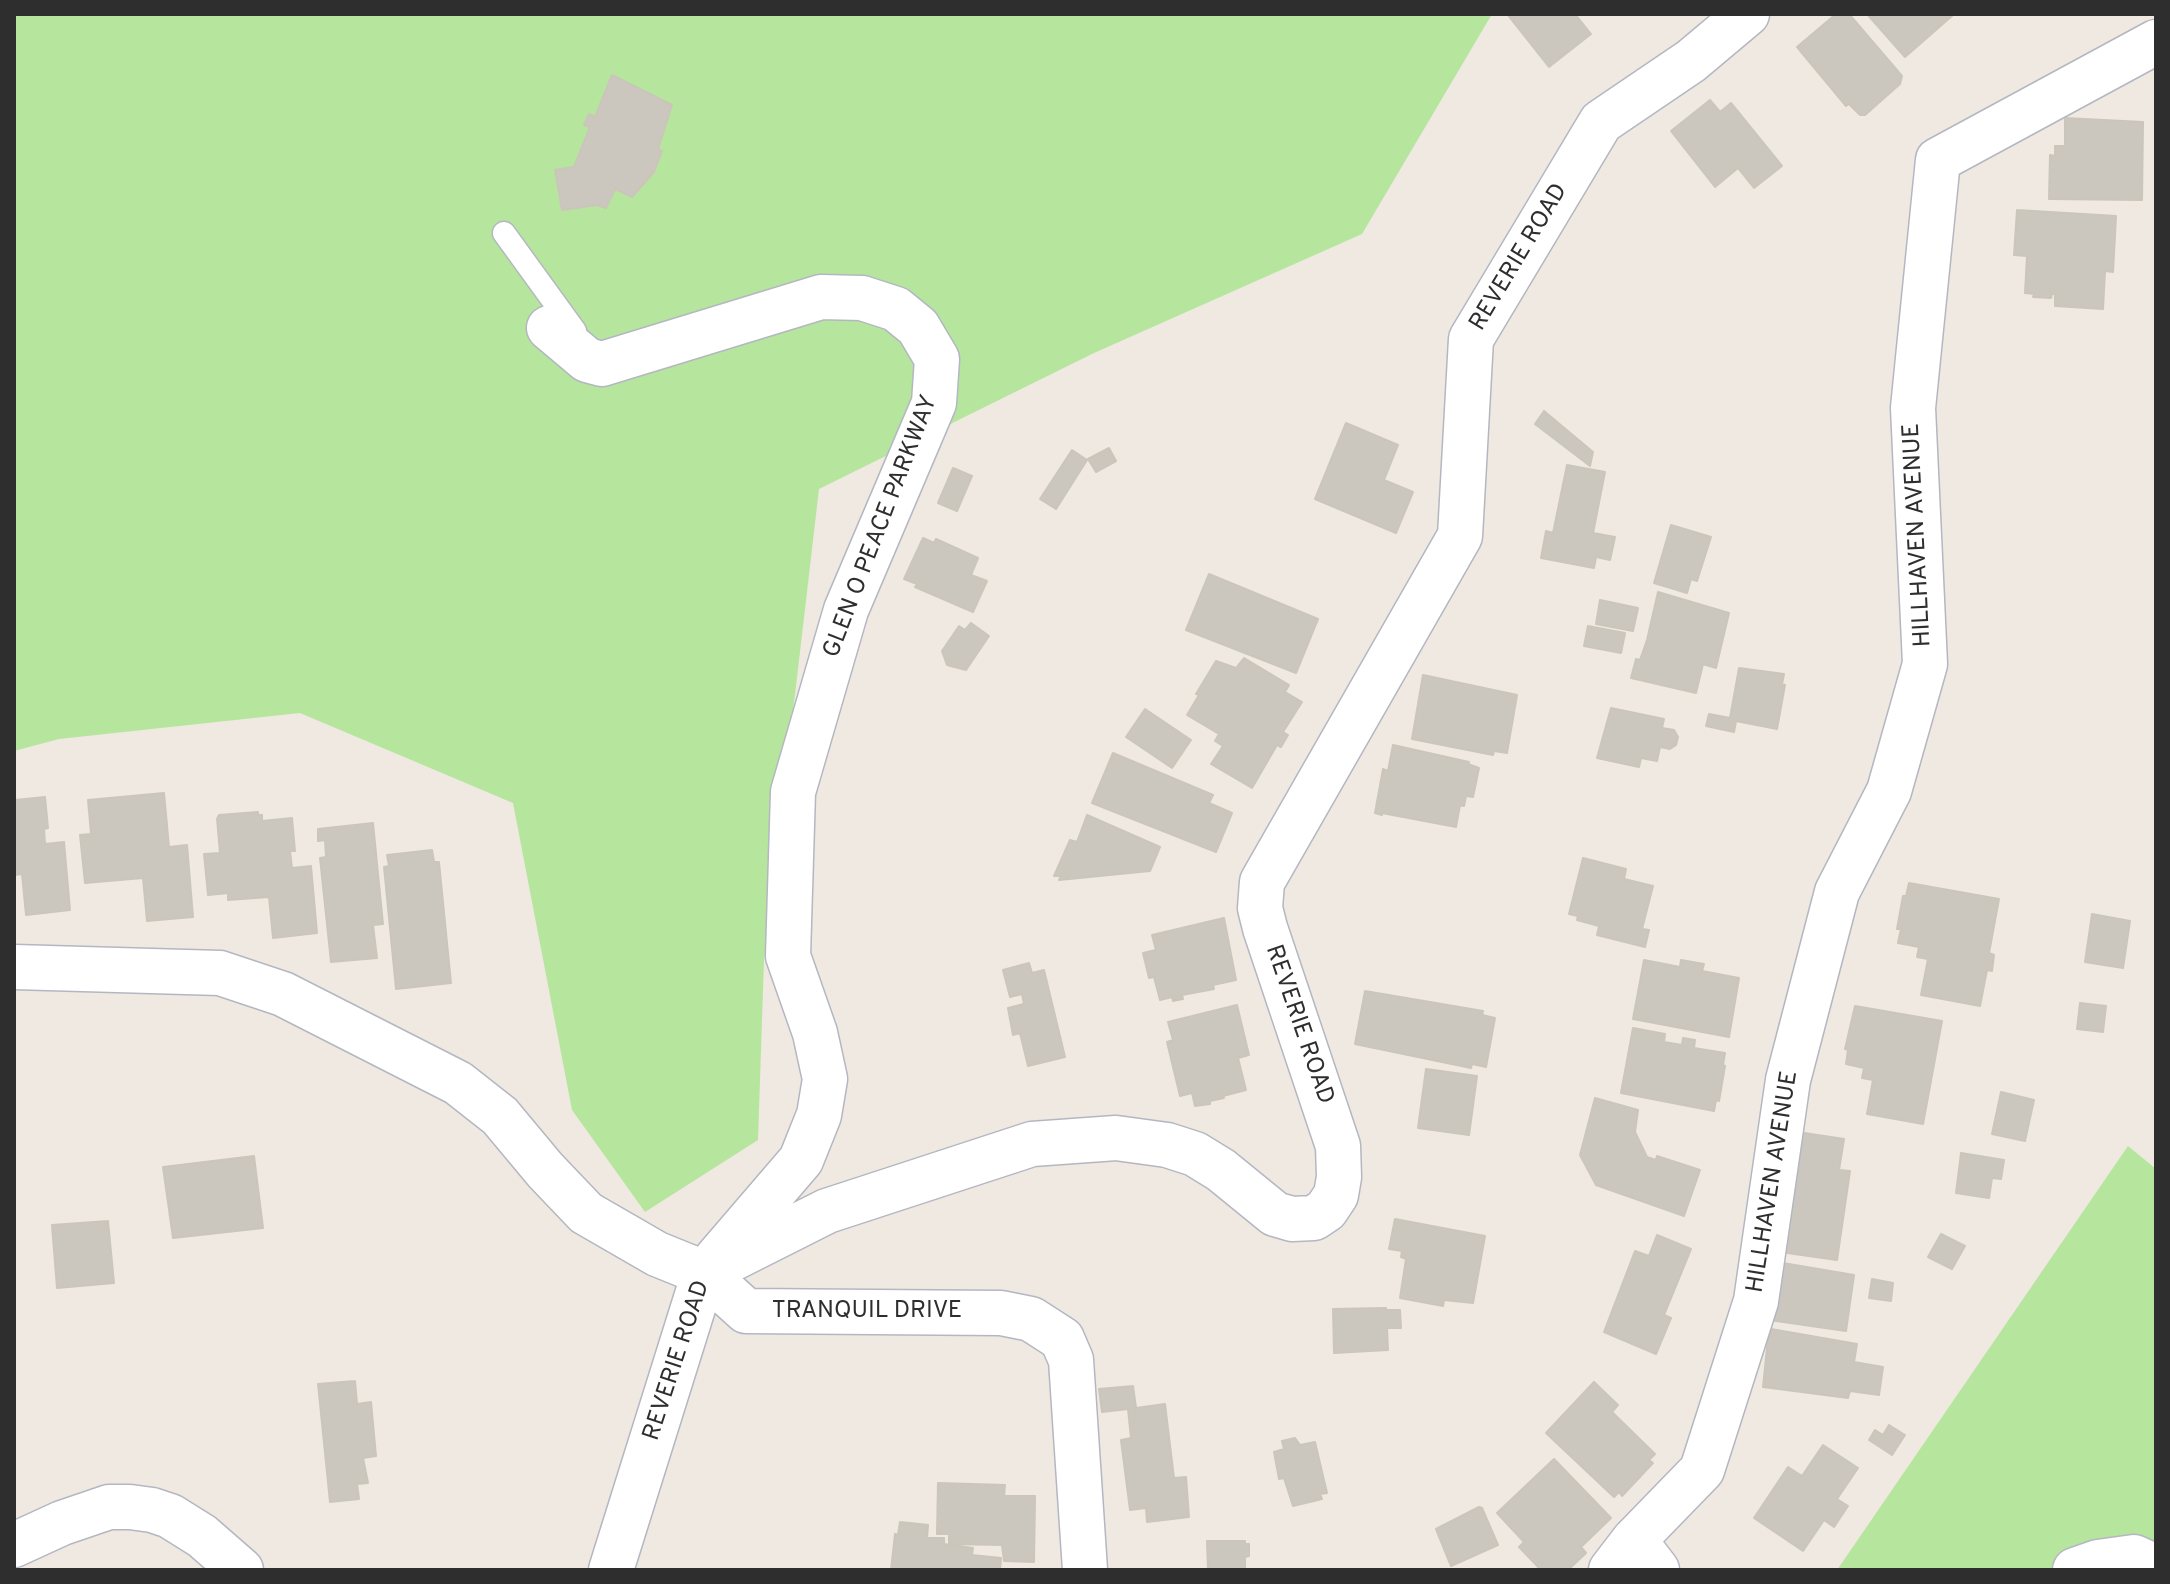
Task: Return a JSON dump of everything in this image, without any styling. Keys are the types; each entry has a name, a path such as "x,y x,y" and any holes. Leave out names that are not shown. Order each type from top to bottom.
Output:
{"street":[{"name":"REVERIE ROAD","path":"611,1570 704,1273 827,1211 1032,1144 1116,1138 1167,1145 1195,1154 1221,1170 1275,1214 1292,1219 1314,1218 1326,1210 1336,1195 1338,1146 1265,928 1260,908 1262,882 1460,536 1471,339 1601,122 1691,61 1747,14"},
{"name":"HILLHAVEN AVENUE","path":"1634,1560 1702,1470 1756,1301 1788,1080 1837,892 1889,791 1925,664 1913,408 1938,160 2156,42"},
{"name":"GLEN O PEACE PARKWAY","path":"549,328 587,360 602,364 821,297 862,298 896,309 918,327 937,359 934,403 846,610 793,792 788,956 815,1033 825,1079 819,1115 801,1160 704,1273"},
{"name":"TRANQUIL DRIVE","path":"14,967 220,973 283,994 458,1083 500,1116 586,1213 657,1254 704,1273 746,1311 1001,1313 1031,1319 1062,1339 1071,1360 1085,1570"},
{"path":"14,1545 62,1523 109,1507 130,1507 170,1516 202,1536 241,1570"},
{"path":"2075,1570 2098,1562 2134,1557 2156,1567"}],"lane":[{"path":"504,233 573,329 615,360"}],"green space":[{"path":"14,14 1492,14 1362,234 1094,353 819,489 764,960 758,1140 645,1212 572,1110 513,803 300,713 59,739 14,751"},
{"path":"2128,1146 2156,1169 2156,1570 1837,1570"}],"building":[{"path":"1507,14 1575,14 1591,34 1549,67"},
{"path":"1836,14 1849,14 1902,76 1900,84 1865,115 1860,115 1849,104 1846,106 1797,47"},
{"path":"1867,14 1952,14 1953,15 1905,57"},
{"path":"612,75 672,105 658,149 662,151 654,172 632,197 615,189 606,208 597,205 562,210 555,170 574,167 590,127 584,125 589,114 595,117"},
{"path":"1710,100 1720,112 1731,103 1782,166 1754,188 1738,168 1715,187 1671,131"},
{"path":"2065,118 2143,122 2142,200 2049,199 2050,155 2055,156 2055,146 2065,146"},
{"path":"2017,210 2116,216 2113,272 2105,271 2103,309 2055,306 2055,294 2051,298 2033,297 2034,294 2025,293 2027,256 2014,255"},
{"path":"1544,411 1593,452 1590,466 1535,424"},
{"path":"1346,423 1398,445 1384,480 1413,492 1396,533 1315,499"},
{"path":"1109,448 1116,461 1096,472 1088,459"},
{"path":"1072,450 1087,460 1056,509 1040,499"},
{"path":"1567,465 1605,472 1593,533 1615,537 1610,560 1596,557 1594,568 1541,558 1546,531 1553,533"},
{"path":"953,468 972,476 957,511 938,503"},
{"path":"1671,525 1711,537 1697,581 1691,579 1687,593 1654,583"},
{"path":"923,538 934,543 936,539 978,558 971,575 987,581 973,612 915,587 917,584 904,579"},
{"path":"1209,574 1318,619 1296,673 1186,630"},
{"path":"1658,592 1729,613 1716,668 1703,664 1696,693 1631,678 1636,659 1640,660 1647,640"},
{"path":"1600,600 1638,608 1633,631 1596,624"},
{"path":"971,623 989,636 966,670 947,665 942,651 959,626 965,630"},
{"path":"1588,626 1625,633 1621,653 1584,646"},
{"path":"1244,658 1289,685 1285,692 1302,702 1283,732 1288,735 1281,747 1277,745 1252,788 1211,764 1223,746 1215,741 1219,734 1187,715 1216,661 1236,668"},
{"path":"1739,668 1784,674 1777,729 1736,721 1734,732 1706,726 1709,714 1730,718"},
{"path":"1423,675 1517,695 1507,753 1494,751 1493,755 1412,739"},
{"path":"1611,708 1664,719 1662,728 1674,730 1678,737 1676,745 1670,749 1660,747 1657,761 1641,758 1639,767 1597,758"},
{"path":"1145,709 1191,740 1172,768 1126,737"},
{"path":"1393,745 1469,762 1479,768 1473,797 1466,796 1464,806 1460,805 1456,827 1375,813 1383,769 1388,771"},
{"path":"1113,753 1213,795 1209,803 1232,813 1216,852 1092,803"},
{"path":"14,791 15,800 45,797 48,828 44,829 45,844 64,842 70,910 26,915 22,874 14,875"},
{"path":"164,793 169,847 187,845 193,917 147,921 143,878 85,883 80,835 91,834 88,800"},
{"path":"258,812 262,815 262,821 292,818 295,851 290,851 292,868 311,866 317,933 273,938 269,897 228,900 228,893 208,895 204,854 220,853 219,815"},
{"path":"1087,815 1160,847 1150,871 1059,880 1061,876 1054,876 1070,840 1077,842"},
{"path":"373,823 383,924 373,925 377,958 331,962 320,858 326,857 325,840 318,841 318,829"},
{"path":"432,850 434,862 439,862 451,983 396,989 384,867 389,866 387,855"},
{"path":"1583,858 1626,869 1624,879 1653,886 1642,929 1649,930 1645,947 1597,935 1599,926 1577,920 1578,916 1569,914"},
{"path":"1909,883 1999,899 1989,953 1994,955 1992,971 1987,970 1980,1006 1921,995 1928,959 1917,957 1919,947 1898,943 1901,929 1897,929 1903,896 1906,896"},
{"path":"2092,914 2130,921 2123,968 2085,962"},
{"path":"1224,918 1236,980 1213,985 1214,989 1182,995 1183,999 1173,1001 1172,997 1160,1000 1154,977 1149,978 1143,953 1156,950 1152,935"},
{"path":"1644,960 1680,967 1681,960 1704,964 1702,971 1739,978 1729,1037 1633,1019"},
{"path":"1029,963 1032,973 1044,970 1065,1057 1028,1066 1020,1033 1013,1035 1008,1008 1024,1004 1022,994 1010,997 1003,970"},
{"path":"1365,991 1483,1011 1482,1015 1495,1018 1486,1067 1472,1064 1471,1068 1355,1044"},
{"path":"2080,1003 2106,1006 2103,1032 2077,1029"},
{"path":"1237,1005 1249,1055 1238,1058 1246,1090 1210,1101 1210,1104 1195,1106 1192,1093 1180,1096 1167,1042 1173,1040 1168,1022"},
{"path":"1855,1006 1942,1021 1923,1124 1867,1114 1873,1080 1862,1078 1864,1068 1846,1064 1848,1050 1845,1049"},
{"path":"1633,1028 1665,1034 1664,1042 1682,1045 1683,1038 1695,1040 1694,1048 1725,1053 1719,1101 1716,1100 1714,1111 1621,1093"},
{"path":"1426,1069 1477,1076 1469,1135 1418,1128"},
{"path":"2001,1092 2034,1100 2025,1141 1992,1134"},
{"path":"1595,1098 1638,1110 1635,1132 1647,1157 1656,1160 1657,1156 1700,1170 1684,1216 1596,1185 1580,1155"},
{"path":"1791,1131 1844,1139 1839,1170 1850,1171 1837,1260 1773,1251"},
{"path":"1961,1153 2004,1160 2001,1179 1992,1178 1989,1198 1956,1193"},
{"path":"254,1156 263,1228 173,1238 163,1167"},
{"path":"1395,1219 1485,1236 1473,1303 1444,1300 1443,1306 1400,1298 1406,1259 1401,1257 1402,1251 1389,1249"},
{"path":"108,1221 114,1283 57,1288 52,1225"},
{"path":"1941,1234 1965,1246 1952,1269 1928,1257"},
{"path":"1657,1235 1691,1249 1664,1315 1671,1318 1656,1354 1604,1332 1635,1251 1649,1256"},
{"path":"1771,1261 1854,1275 1846,1331 1762,1319"},
{"path":"1872,1279 1893,1283 1891,1301 1869,1298"},
{"path":"1333,1309 1400,1310 1401,1328 1387,1328 1388,1350 1334,1353"},
{"path":"1771,1329 1857,1344 1854,1362 1883,1367 1879,1395 1850,1391 1848,1398 1763,1387"},
{"path":"355,1381 357,1404 371,1402 376,1456 363,1458 368,1483 357,1484 359,1499 330,1502 318,1384"},
{"path":"1594,1382 1618,1405 1612,1412 1655,1454 1649,1460 1653,1463 1622,1496 1619,1492 1614,1497 1546,1433"},
{"path":"1133,1386 1136,1408 1165,1404 1174,1478 1186,1477 1189,1517 1147,1522 1146,1508 1130,1510 1121,1440 1131,1438 1128,1409 1102,1412 1099,1389"},
{"path":"1889,1425 1905,1435 1892,1455 1869,1440 1875,1430 1883,1435"},
{"path":"1295,1438 1300,1445 1315,1442 1327,1493 1320,1494 1322,1499 1293,1506 1284,1478 1279,1479 1274,1452 1284,1449 1282,1441"},
{"path":"1823,1445 1858,1468 1837,1499 1848,1506 1834,1527 1824,1520 1803,1551 1754,1518 1788,1467 1802,1476"},
{"path":"1554,1459 1611,1518 1581,1547 1586,1553 1568,1570 1541,1570 1519,1547 1524,1542 1497,1513"},
{"path":"938,1483 1005,1485 1004,1496 1035,1496 1034,1562 1004,1561 1002,1545 949,1544 949,1534 937,1534"},
{"path":"1479,1507 1498,1545 1451,1566 1436,1529"},
{"path":"900,1522 928,1525 927,1538 944,1538 944,1544 973,1548 972,1555 1001,1558 1000,1570 891,1570 895,1534 898,1535"},
{"path":"1207,1541 1245,1541 1249,1544 1245,1570 1208,1570"}]}
